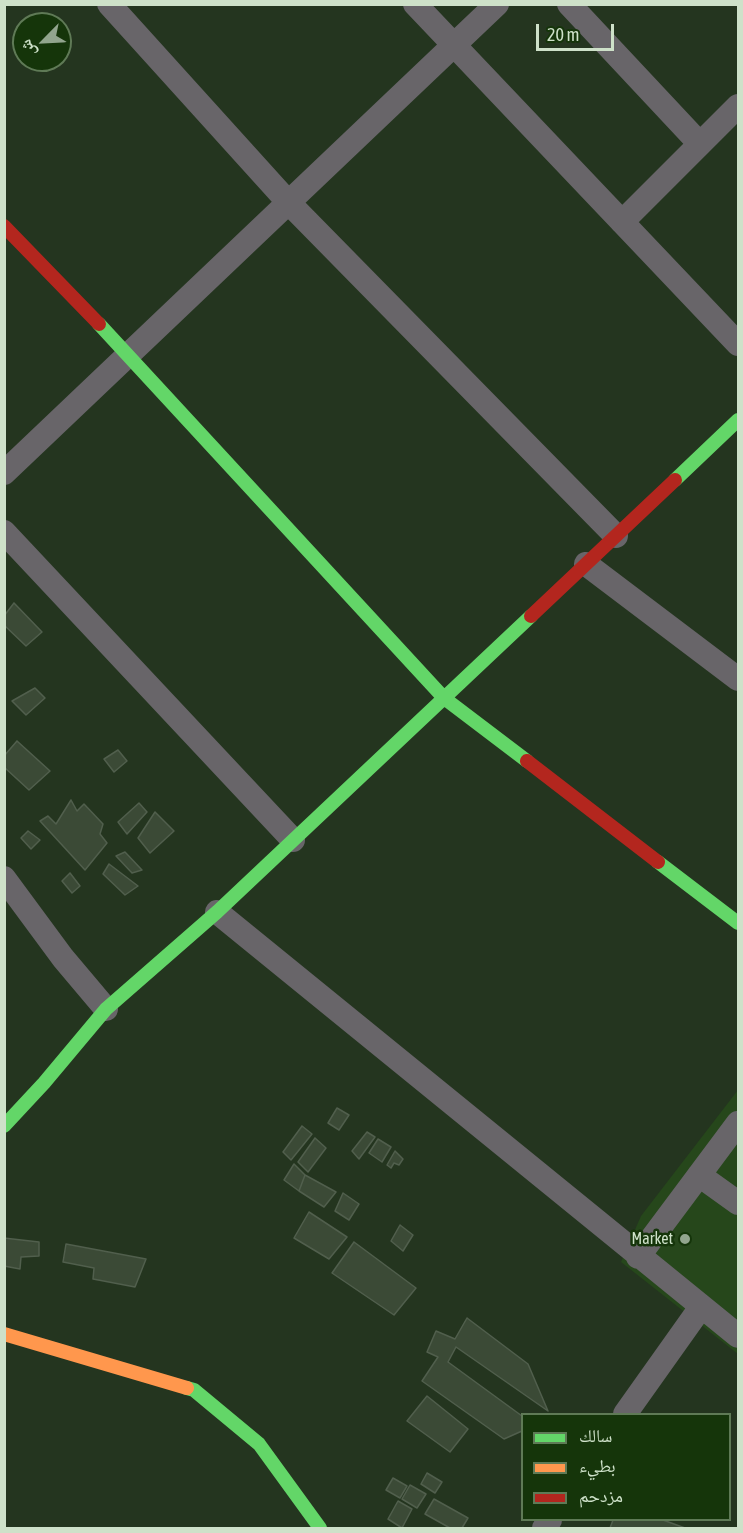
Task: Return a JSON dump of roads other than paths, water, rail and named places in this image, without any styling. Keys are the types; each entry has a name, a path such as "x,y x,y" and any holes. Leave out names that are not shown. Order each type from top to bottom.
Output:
{"street":[{"path":"109,4 289,203 616,536"},
{"path":"415,4 738,345"},
{"path":"4,473 496,4"},
{"path":"569,4 700,144"},
{"path":"622,222 738,105"},
{"path":"4,226 129,356 444,698 738,923"},
{"path":"4,1126 44,1083 106,1009 217,912 738,420"},
{"path":"4,532 293,840"},
{"path":"586,564 738,679"},
{"path":"4,878 63,958 106,1009"},
{"path":"217,912 638,1257 738,1336"},
{"path":"638,1257 738,1123"},
{"path":"699,1175 738,1203"},
{"path":"626,1413 702,1307"},
{"path":"4,1335 194,1390 259,1444 320,1528"}],"place":[{"name":"Market","path":"685,1239"}]}
